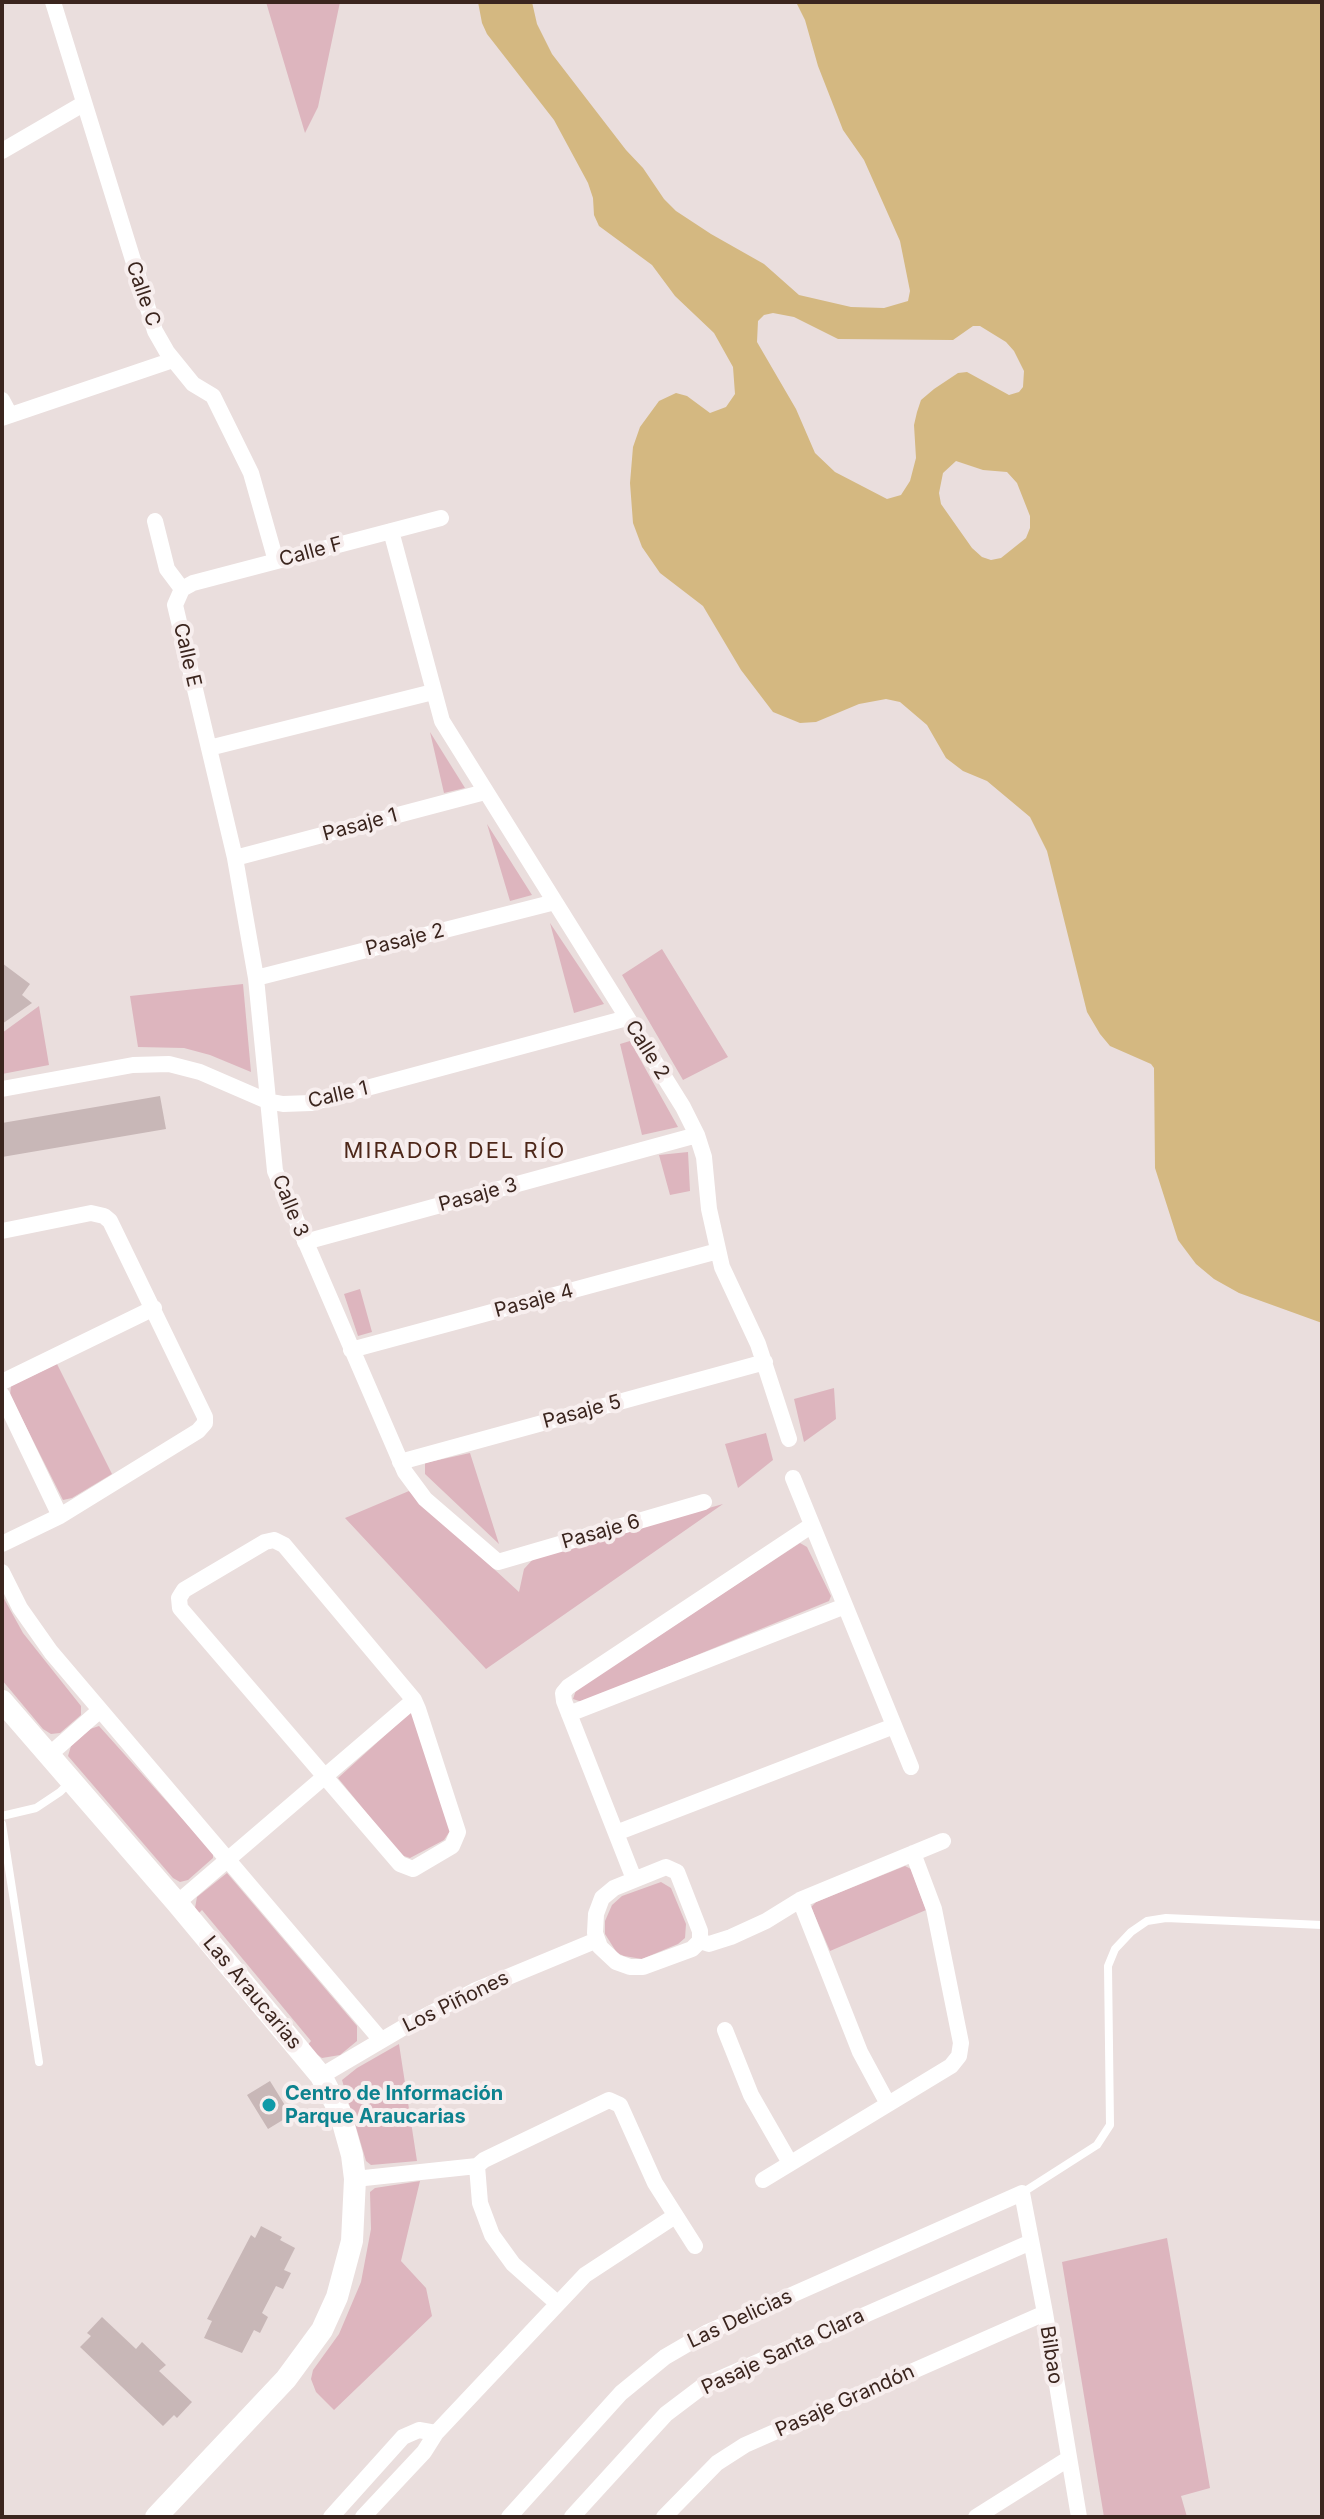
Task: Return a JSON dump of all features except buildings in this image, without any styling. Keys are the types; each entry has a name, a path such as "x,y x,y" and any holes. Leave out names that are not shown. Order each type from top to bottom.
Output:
{"street":[{"name":"Calle C","path":"53,2 149,318 173,360 193,384 213,396 245,458 276,561"},
{"path":"2,151 83,104"},
{"path":"5,411 173,360"},
{"name":"Calle F","path":"182,589 193,583 441,518"},
{"path":"155,521 167,569 182,589"},
{"path":"209,748 433,692 391,531"},
{"name":"Calle E","path":"182,589 175,605 209,748"},
{"name":"Calle 2","path":"433,692 447,730 683,1107 697,1135 704,1157 709,1209 718,1251 729,1285 765,1362 789,1439"},
{"name":"Calle 3","path":"209,748 235,858 256,978 275,1171 411,1482 425,1499 498,1562"},
{"name":"Pasaje 1","path":"235,858 485,792"},
{"name":"Pasaje 2","path":"256,978 555,902"},
{"name":"Calle 1","path":"2,1089 133,1065 169,1064 200,1072 267,1101 283,1104 326,1099 627,1018"},
{"name":"Pasaje 3","path":"305,1242 697,1135"},
{"path":"2,1231 91,1213 104,1216 114,1226 203,1410 205,1423 198,1431 60,1516 2,1544"},
{"name":"Pasaje 4","path":"351,1350 718,1251"},
{"path":"2,1382 154,1308"},
{"name":"Pasaje 5","path":"400,1462 765,1362"},
{"path":"2,1395 60,1516"},
{"path":"793,1478 911,1767"},
{"name":"Pasaje 6","path":"498,1562 704,1502"},
{"path":"634,1879 563,1697 568,1687 812,1525"},
{"path":"265,1542 279,1542 414,1700 457,1826 458,1838 452,1846 417,1867 403,1868 324,1777 183,1612 179,1603 184,1590 265,1542"},
{"path":"2,1572 37,1635 381,2040"},
{"path":"569,1714 845,1606"},
{"path":"177,1903 414,1700"},
{"name":"Las Araucarias","path":"2,1701 177,1903 321,2076 345,2126 355,2179 354,2220 349,2260 322,2330 286,2379 156,2517"},
{"path":"49,1755 99,1711"},
{"path":"616,1833 894,1726"},
{"path":"700,1941 716,1944 766,1921 800,1900 943,1841"},
{"path":"763,2180 951,2066 961,2050 934,1909 913,1853"},
{"path":"666,1867 674,1869 700,1931 700,1941 692,1949 652,1965 636,1967 622,1965 610,1958 597,1940 594,1920 602,1898 614,1888 634,1879 666,1867"},
{"path":"800,1900 860,2052 888,2104"},
{"name":"Los Piñones","path":"321,2076 381,2040 487,1985 597,1940"},
{"path":"725,2030 751,2095 790,2163"},
{"path":"355,2179 477,2166 604,2101 615,2101 623,2110 645,2163 695,2246"},
{"path":"477,2166 480,2203 492,2235 513,2264 557,2303"},
{"name":"Bilbao","path":"1022,2193 1079,2517"},
{"name":"Las Delicias","path":"509,2517 621,2393 686,2343 1022,2193"},
{"path":"363,2517 424,2452 436,2433 585,2275 675,2216"},
{"name":"Pasaje Santa Clara","path":"572,2517 666,2414 703,2386 1031,2242"},
{"name":"Pasaje Grandón","path":"664,2517 717,2463 745,2445 1045,2313"},
{"path":"331,2517 403,2437 419,2430 436,2433"},
{"path":"976,2517 1068,2459"}],"lane":[{"path":"2,1816 36,1808 60,1792 71,1780"},
{"path":"2,1824 39,2062"},
{"path":"1022,2193 1097,2145 1110,2125 1108,1966 1115,1949 1131,1932 1147,1921 1166,1918 1322,1925"}],"shaded area":[{"path":"266,2 340,2 318,107 305,133"},
{"path":"478,2 532,2 537,24 552,54 676,211 764,264 799,295 851,307 884,308 908,301 910,291 900,241 864,160 843,130 796,2 1322,2 1322,1323 1239,1293 1214,1279 1196,1264 1178,1240 1155,1168 1154,1068 1110,1046 1087,1012 1047,851 1030,817 987,781 963,771 946,758 927,725 900,702 886,699 859,704 816,722 800,723 773,712 741,670 703,606 660,573 642,547 633,523 630,483 633,447 640,427 659,401 676,393 687,396 710,413 726,407 735,394 733,367 714,333 675,296 652,265 599,226 588,183 554,120 487,34","holes":["773,313 794,317 838,339 953,340 973,326 980,326 1006,342 1014,351 1024,371 1023,387 1009,395 967,372 958,373 934,389 921,400 917,412 914,425 916,458 910,481 901,495 887,499 835,472 815,453 796,409 757,342 758,321 764,315","956,461 983,470 1007,472 1017,483 1030,516 1030,528 1026,538 1001,558 991,560 982,557 972,548 941,504 939,493 943,473"]},
{"path":"430,732 465,788 444,793"},
{"path":"487,824 532,895 510,901"},
{"path":"550,923 604,1004 574,1013"},
{"path":"662,949 728,1057 683,1080 622,975"},
{"path":"243,984 251,1072 184,1048 138,1047 130,996"},
{"path":"39,1006 49,1065 2,1074 2,1033"},
{"path":"630,1041 678,1127 642,1135 620,1044"},
{"path":"688,1152 690,1191 670,1195 659,1155"},
{"path":"360,1289 372,1332 358,1336 344,1294"},
{"path":"57,1364 112,1474 72,1498 63,1500 10,1395 11,1386"},
{"path":"834,1388 836,1419 804,1442 794,1399"},
{"path":"766,1433 773,1460 738,1488 725,1444"},
{"path":"470,1453 499,1544 425,1474 425,1463"},
{"path":"409,1491 519,1592 524,1569 535,1557 723,1504 486,1669 345,1518"},
{"path":"800,1543 807,1547 831,1596 829,1601 582,1702 573,1699 576,1690"},
{"path":"2,1595 23,1633 81,1706 81,1715 60,1733 51,1734 43,1729 2,1680"},
{"path":"413,1710 450,1831 444,1840 410,1858 401,1855 338,1778"},
{"path":"99,1726 213,1853 213,1858 188,1880 180,1882 173,1878 68,1756 71,1746 90,1729"},
{"path":"905,1866 911,1869 926,1910 830,1951 811,1907 816,1902"},
{"path":"227,1873 357,2026 357,2041 340,2055 322,2058 306,2047 311,2041 202,1910 198,1914 195,1908 197,1897"},
{"path":"661,1882 671,1888 686,1924 685,1938 642,1959 617,1953 605,1934 605,1921 612,1905 622,1896"},
{"path":"399,2044 417,2161 371,2165 366,2161 342,2080"},
{"path":"420,2181 401,2261 426,2288 432,2316 334,2410 316,2392 311,2379 313,2370 339,2334 361,2282 371,2229 370,2192 375,2188"},
{"path":"1167,2238 1210,2488 1181,2496 1187,2517 1104,2517 1062,2262"}],"place":[{"name":"Centro de Información Parque Araucarias","path":"269,2105"}],"district":[{"name":"MIRADOR DEL RÍO","path":"455,1151"}]}
